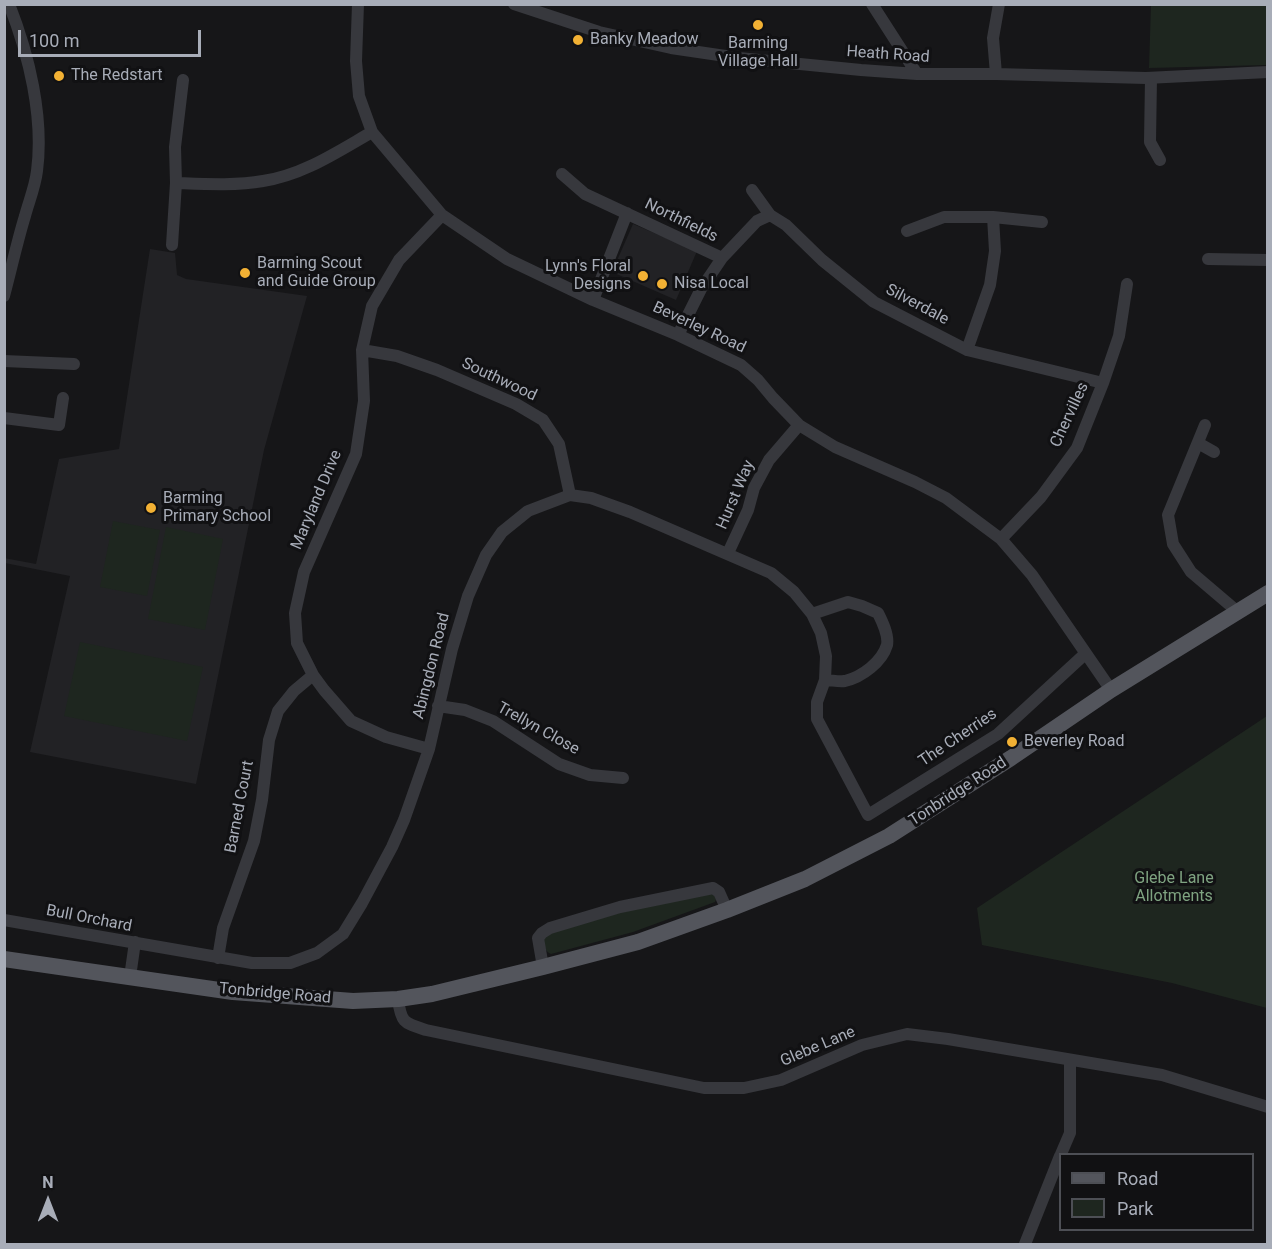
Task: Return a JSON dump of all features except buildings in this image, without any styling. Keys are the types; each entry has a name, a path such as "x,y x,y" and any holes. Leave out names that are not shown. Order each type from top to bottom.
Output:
{"main road":[{"name":"Tonbridge Road","path":"4,959 233,992 353,1001 398,999 432,994 638,942 805,879 889,836 1011,758 1111,690 1268,593"}],"street":[{"path":"4,297 25,215 34,190 39,152 35,97 30,69 20,32 9,4"},
{"name":"Beverley Road","path":"358,4 356,61 359,96 372,132 442,215 507,259 593,300 678,335 741,365 799,425 835,447 946,498 1000,539 1032,575 1111,690"},
{"name":"Heath Road","path":"514,4 599,32 671,48 784,63 917,74 1151,78 1268,72"},
{"path":"872,4 917,74"},
{"path":"996,74 993,38 999,4"},
{"path":"1151,78 1150,142 1160,160"},
{"path":"172,250 176,183 175,147 183,80"},
{"path":"176,183 215,184 263,181 295,173 320,162 372,132"},
{"name":"Northfields","path":"562,174 585,194 722,258"},
{"name":"Silverdale","path":"752,190 770,215 786,225 822,260 874,302 967,350 1103,383"},
{"name":"Northfields","path":"593,300 627,213"},
{"name":"Maryland Drive","path":"429,749 386,737 351,721 313,675 297,643 295,614 304,572 356,454 364,401 362,350 372,306 399,260 442,215"},
{"path":"678,335 701,289 722,258 757,221 770,215"},
{"path":"907,231 944,217 993,217 1042,222"},
{"path":"967,350 990,285 995,251 993,217"},
{"path":"1208,259 1268,261"},
{"name":"Chervilles","path":"1000,539 1041,497 1077,448 1119,336 1127,284"},
{"name":"Southwood","path":"362,350 397,356 437,370 516,404 543,420 559,444 570,495"},
{"path":"4,361 74,364"},
{"path":"4,418 59,425 63,398"},
{"name":"Hurst Way","path":"728,553 748,510 754,488 769,460 799,425"},
{"path":"1205,425 1168,515 1173,544 1191,572 1238,612"},
{"path":"1198,443 1214,452"},
{"path":"570,495 591,498 624,510 771,573 795,592 812,614 821,633 826,656 825,680 844,681 868,671 880,658 888,643 885,628 878,613 862,606 848,602 812,614"},
{"name":"Abingdon Road","path":"135,942 252,963 290,963 318,953 343,934 362,903 404,820 429,749 452,649 468,596 486,555 502,532 528,511 570,495"},
{"name":"The Cherries","path":"825,680 817,702 817,718 868,815 998,734 1086,654"},
{"name":"Barned Court","path":"218,958 223,928 254,840 262,800 269,740 278,711 313,675"},
{"name":"Trellyn Close","path":"438,706 465,710 492,721 559,764 590,775 623,778"},
{"path":"543,967 538,938 550,928 620,907 714,888 719,892 727,910"},
{"name":"Bull Orchard","path":"4,920 135,942 130,977"},
{"name":"Glebe Lane","path":"398,999 403,1020 426,1030 704,1088 744,1088 781,1080 862,1045 907,1034 1162,1075 1268,1107"},
{"path":"1062,1153 1070,1133 1070,1060"},
{"path":"1025,1245 1059,1160"}],"shaded area":[{"path":"633,224 697,251 676,300 612,272"},
{"name":"Barming Primary School","path":"150,249 175,253 177,275 186,279 307,296 264,450 196,784 30,752 70,576 5,563 4,558 36,564 59,459 119,449"}],"green space":[{"path":"1151,5 1267,5 1267,65 1149,68"},
{"path":"113,521 160,530 147,596 100,587"},
{"path":"166,527 223,539 205,630 148,619"},
{"path":"80,642 203,667 187,741 64,716"},
{"name":"Glebe Lane Allotments","path":"1267,716 1267,1008 1172,983 982,945 977,908"},
{"path":"708,893 715,895 715,902 633,932 551,954 545,948 544,938 548,934 610,915"}],"place":[{"name":"Barming Village Hall","path":"758,25"},
{"name":"Banky Meadow","path":"578,40"},
{"name":"The Redstart","path":"59,76"},
{"name":"Barming Scout and Guide Group","path":"245,273"},
{"name":"Lynn's Floral Designs","path":"643,276"},
{"name":"Nisa Local","path":"662,284"},
{"name":"Barming Primary School","path":"151,508"},
{"name":"Beverley Road","path":"1012,742"}]}
